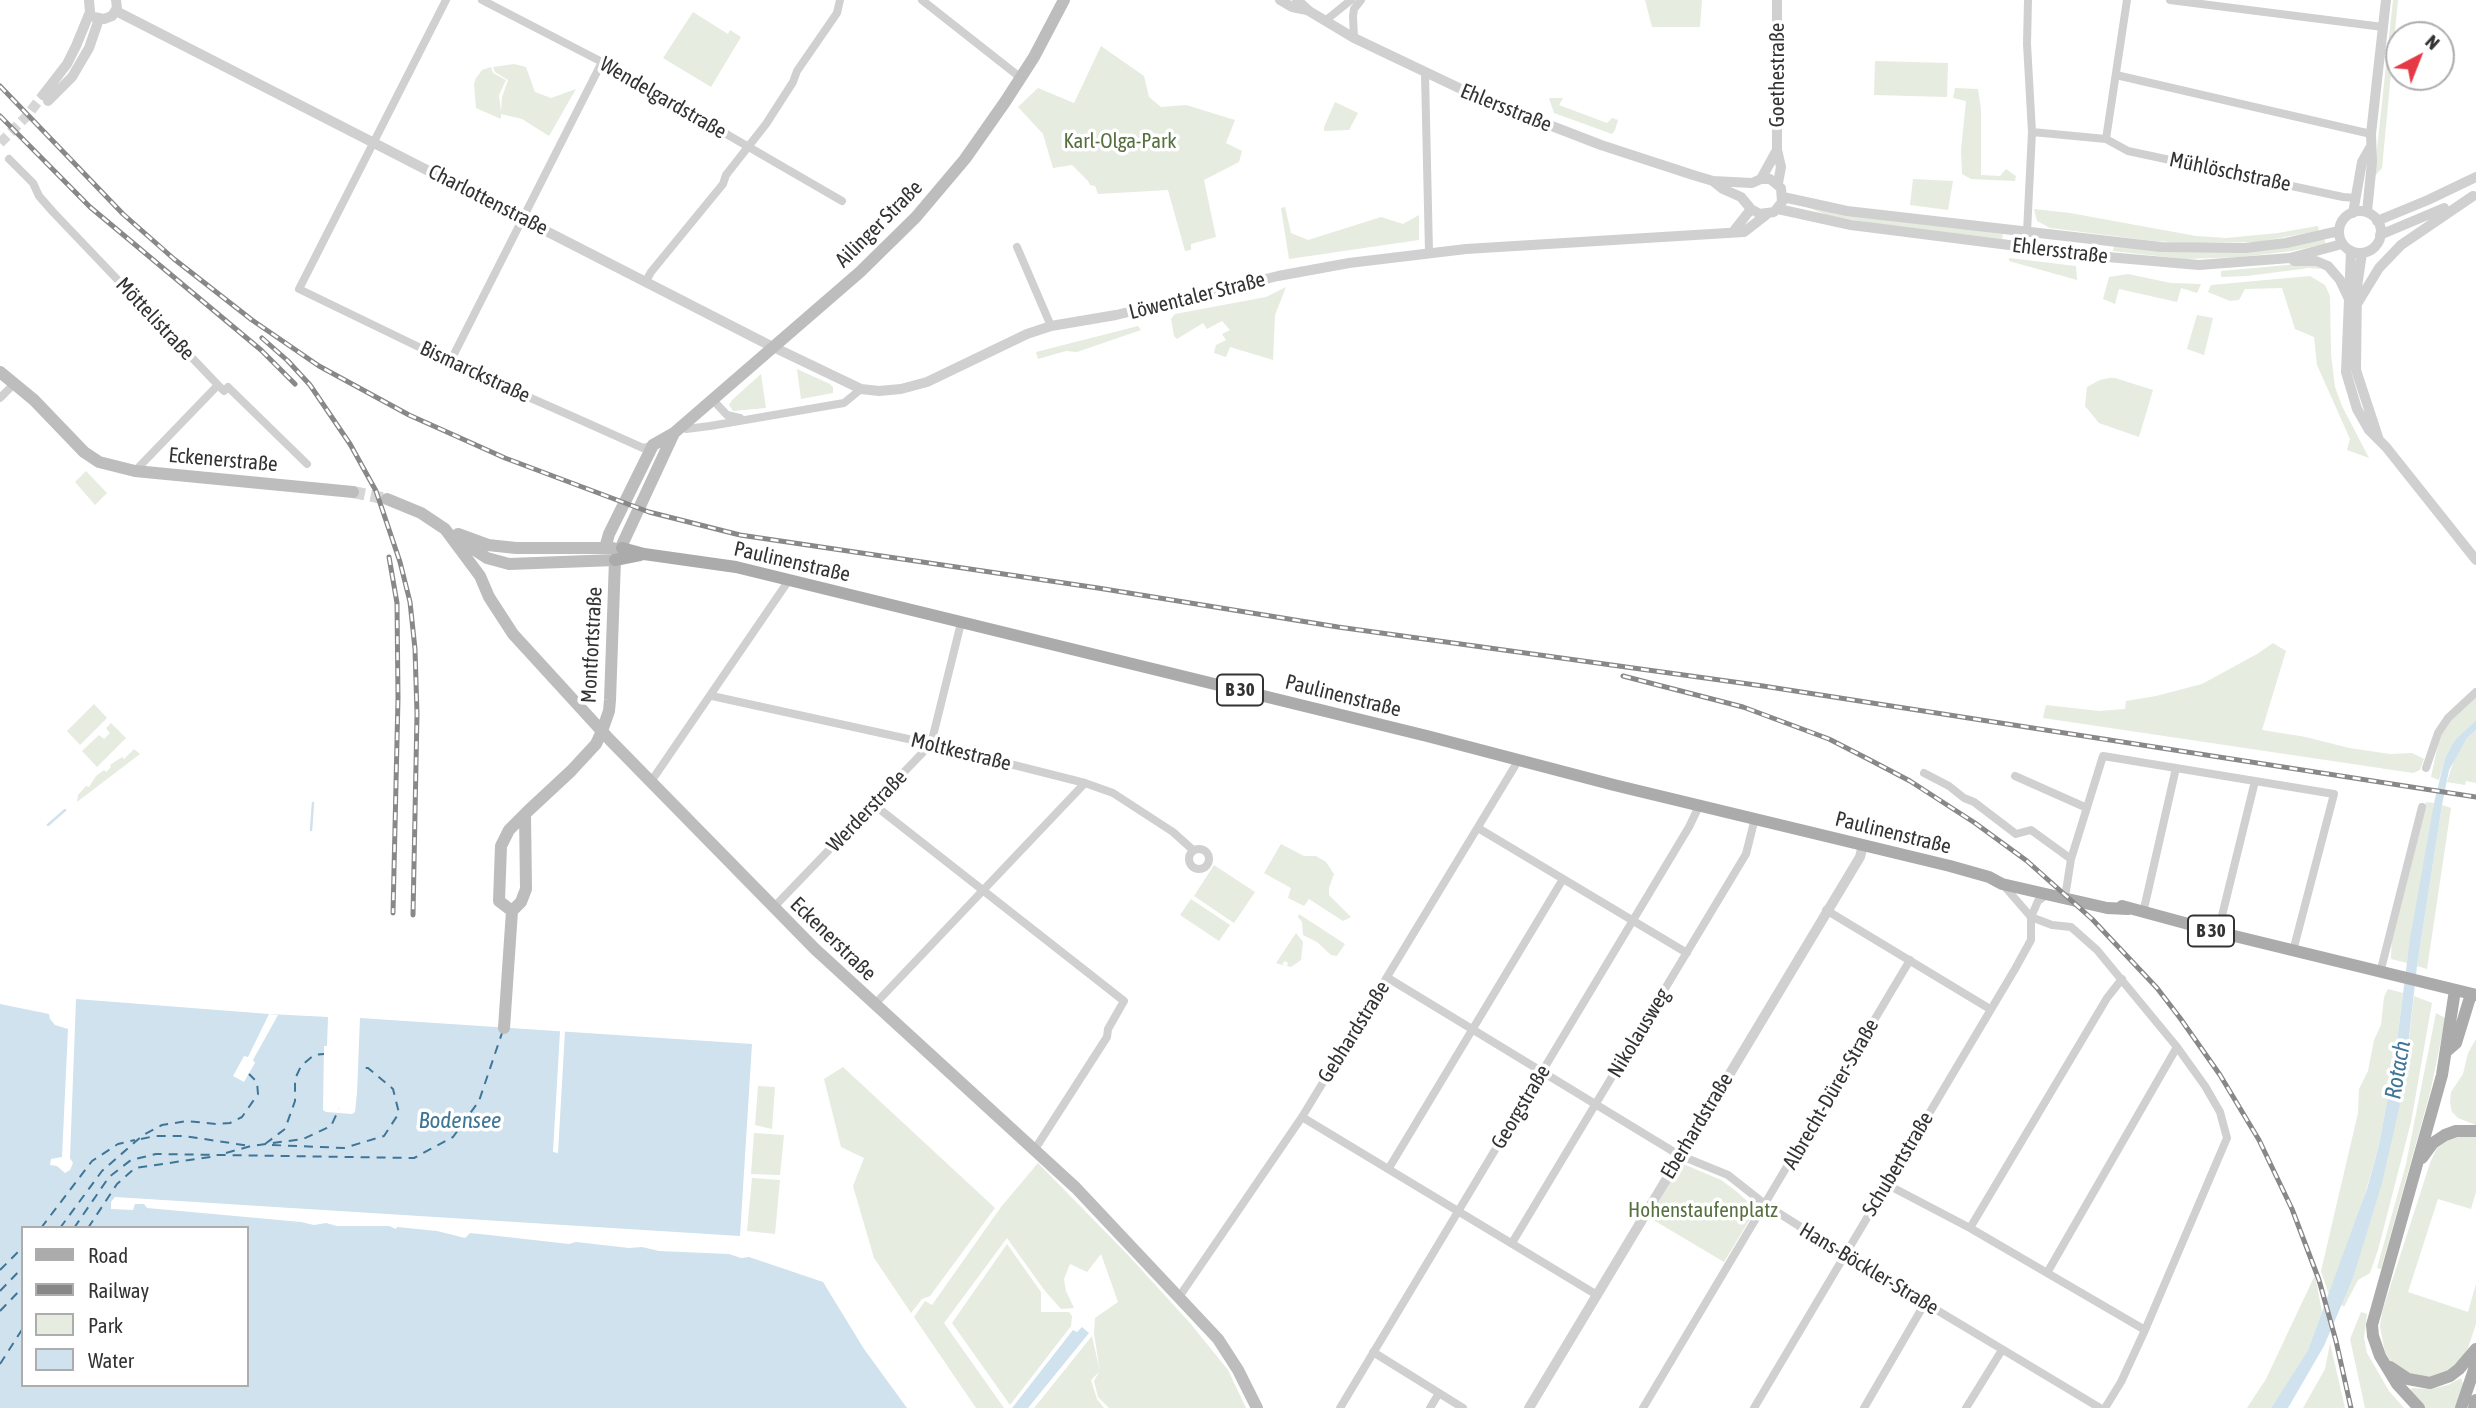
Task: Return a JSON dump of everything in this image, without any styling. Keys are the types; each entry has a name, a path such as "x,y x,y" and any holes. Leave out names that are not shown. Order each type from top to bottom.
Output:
{"main road":[{"name":"Ailinger Straße","path":"653,445 678,429 860,272 916,217 965,159 1021,78 1064,0"},
{"path":"0,372 13,384"},
{"name":"Eckenerstraße","path":"13,384 92,458 107,465 135,471 353,492"},
{"name":"Ailinger Straße","path":"619,554 678,429"},
{"path":"605,548 609,534 653,445"},
{"name":"Eckenerstraße","path":"387,499 421,513 445,529 480,576 489,597 513,634 650,783 773,908 1076,1188 1222,1346 1257,1408"},
{"name":"Paulinenstraße","path":"445,529 488,545 516,548 605,548 619,554"},
{"name":"Paulinenstraße","path":"445,529 487,558 509,564 644,554 736,567 1700,804 1989,877 2002,884 2107,908 2129,909"},
{"name":"B 30","path":"487,558 516,548"},
{"name":"Montfortstraße","path":"603,731 610,700 619,554"},
{"path":"480,576 487,558"},
{"path":"512,911 499,901 501,846 509,830 571,771 596,744 603,731"},
{"path":"503,1028 512,911 521,902 526,888 525,814"},
{"name":"Paulinenstraße","path":"1989,877 2003,877 2108,900 2143,913 2386,974"},
{"name":"B 30","path":"2386,974 2473,995"},
{"path":"2419,1408 2393,1378 2380,1356 2373,1336 2374,1317 2448,1050 2446,1039 2455,990"},
{"path":"2448,1050 2456,1042 2473,995"},
{"path":"2417,1164 2433,1143 2445,1135 2455,1131 2476,1131"},
{"path":"2380,1356 2390,1367 2408,1379 2430,1383 2459,1369 2476,1349"},
{"path":"2461,1408 2476,1364"},
{"path":"2474,1408 2476,1400"}],"street":[{"path":"45,98 72,77 89,48 94,16 89,0"},
{"path":"374,142 446,0"},
{"name":"Wendelgardstraße","path":"482,0 602,62 842,201"},
{"path":"646,281 723,184 726,175 766,124 836,13 840,0"},
{"path":"922,0 1021,78"},
{"name":"Ehlersstraße","path":"1280,0 1292,7 1309,11"},
{"name":"Ehlersstraße","path":"1297,0 1309,11 1354,38 1425,74 1541,123 1713,181 1770,179 1778,184"},
{"path":"1325,21 1351,0"},
{"path":"1354,38 1354,9 1362,0"},
{"name":"Goethestraße","path":"1777,0 1777,150 1781,167 1778,184"},
{"path":"2027,232 2032,132 2027,44 2028,0"},
{"path":"2106,139 2127,0"},
{"path":"2169,0 2383,27"},
{"path":"2367,212 2372,162 2371,134 2386,0"},
{"path":"94,16 109,18 116,6"},
{"name":"Charlottenstraße","path":"116,6 523,219 861,389"},
{"path":"454,364 602,62"},
{"path":"1425,74 1429,252"},
{"path":"2116,75 2371,134"},
{"name":"Mühlöschstraße","path":"2032,132 2106,139 2128,151 2356,198"},
{"name":"Bismarckstraße","path":"374,142 299,289 454,364 643,448 653,445"},
{"path":"2353,213 2362,162 2370,148"},
{"name":"Goethestraße","path":"1757,181 1777,150"},
{"name":"Möttelistraße","path":"9,159 33,183 53,212 223,391 228,387 307,464"},
{"path":"2377,220 2476,177"},
{"name":"Ehlersstraße","path":"1713,181 1766,215"},
{"path":"1732,232 1749,205 1747,191 1757,181"},
{"path":"1766,215 1778,209 1783,198 1778,184"},
{"path":"2352,249 2374,248 2381,235 2475,195"},
{"path":"2353,302 2401,245 2475,195"},
{"name":"Ehlersstraße","path":"1783,198 1847,211 2161,247 2245,248 2286,243 2339,231"},
{"name":"Ehlersstraße","path":"1778,209 1851,225 2096,256 2207,265 2290,258 2352,249"},
{"path":"2381,235 2377,220 2367,212 2353,213 2345,217 2339,231 2352,249 2356,370 2379,440 2476,560"},
{"name":"Löwentaler Straße","path":"861,389 901,389 927,382 1027,334 1051,326 1116,315 1278,276 1429,252 1744,232 1766,215"},
{"path":"1017,247 1051,326"},
{"path":"2207,265 2236,268 2316,261 2328,267 2340,280 2353,302"},
{"path":"0,398 13,384"},
{"path":"135,471 218,385"},
{"path":"678,429 844,403 861,389"},
{"path":"712,399 727,415 747,420"},
{"path":"650,783 789,580"},
{"path":"931,744 961,622"},
{"path":"2426,768 2438,733 2448,718 2476,692"},
{"name":"Moltkestraße","path":"712,696 931,744 1086,783 1113,793 1173,832 1193,850"},
{"name":"Werderstraße","path":"773,908 931,744"},
{"path":"2066,891 2071,859 2102,756 2334,794 2294,951"},
{"name":"Gebhardstraße","path":"1179,1297 1302,1117 1518,761"},
{"path":"2143,913 2176,768"},
{"path":"1924,773 1974,802 2016,834 2031,830 2071,859"},
{"path":"2015,776 2087,808"},
{"path":"2218,932 2255,782"},
{"path":"874,1004 1086,783"},
{"path":"873,804 1125,1001 1108,1029 1107,1037 1035,1149"},
{"name":"Georgstraße","path":"1340,1408 1689,827 1700,804"},
{"path":"2386,974 2422,807"},
{"name":"Nikolausweg","path":"1512,1243 1746,854 1755,818"},
{"path":"1478,828 1687,953"},
{"name":"Eberhardstraße","path":"1529,1408 1860,857 1863,845"},
{"path":"1389,1168 1563,879"},
{"path":"2002,884 2031,917 2052,925 2071,927 2097,950 2177,1047 2220,1112 2227,1138 2145,1330 2121,1382 2103,1408"},
{"name":"Schubertstraße","path":"1754,1408 2031,940 2031,917 2040,897 2049,895"},
{"path":"1826,910 1990,1009"},
{"name":"Albrecht-Dürer-Straße","path":"1643,1408 1910,960"},
{"name":"Hans-Böckler-Straße","path":"1388,978 1679,1156 1728,1175 1766,1205 1845,1255 2103,1408"},
{"path":"1970,1228 2107,998 2122,979"},
{"path":"2046,1273 2177,1047"},
{"path":"1302,1117 1597,1295"},
{"path":"1886,1184 1970,1228 2145,1330"},
{"path":"1864,1408 1925,1303"},
{"path":"1966,1408 2002,1350"},
{"path":"1373,1352 1463,1408"},
{"path":"1430,1408 1439,1393"}],"green space":[{"path":"1645,0 1702,0 1700,27 1652,27"},
{"path":"2393,0 2398,0 2396,21 2391,21"},
{"path":"693,12 728,34 730,30 741,37 711,87 663,58"},
{"name":"Karl-Olga-Park","path":"1101,46 1144,76 1149,97 1161,107 1186,105 1235,120 1226,143 1242,151 1239,162 1204,180 1216,237 1191,244 1191,250 1185,251 1168,190 1098,194 1095,186 1090,185 1072,165 1053,168 1043,134 1018,107 1038,88 1074,103"},
{"path":"1875,61 1948,63 1947,97 1874,95"},
{"path":"514,64 526,67 535,92 551,98 576,89 549,136 522,119 501,114 501,119 476,108 476,78 482,70 491,67 493,73 506,80 499,95 501,112 502,97 508,80 495,72 493,67"},
{"path":"2385,75 2385,91 2389,91 2382,168 2374,177"},
{"path":"1955,88 1978,89 1981,109 1981,175 2000,176 2006,169 2016,176 2015,181 1971,179 1962,174 1961,150 1966,101 1953,98"},
{"path":"1549,98 1563,98 1559,105 1607,123 1612,118 1618,120 1615,130 1612,134 1554,113"},
{"path":"1335,102 1358,113 1349,130 1324,131"},
{"path":"1913,179 1953,181 1948,210 1910,205"},
{"path":"1804,206 2003,234 2002,239 1870,223 1827,215"},
{"path":"1285,207 1291,233 1308,240 1381,217 1403,224 1419,215 1419,240 1289,259 1281,208"},
{"path":"2034,209 2196,236 2226,238 2317,226 2319,228 2318,231 2258,242 2153,241 2050,228 2037,221"},
{"path":"2324,239 2326,244 2241,257 2184,259 2113,251 2114,245 2165,251 2239,252"},
{"path":"2009,258 2076,266 2077,280 2009,261"},
{"path":"2309,263 2321,269 2221,277 2221,271"},
{"path":"2128,274 2171,283 2201,284 2197,293 2181,288 2177,302 2119,289 2115,304 2103,299 2109,277"},
{"path":"2310,276 2325,285 2330,296 2331,354 2335,387 2369,458 2347,450 2350,439 2317,365 2314,337 2295,329 2282,288 2245,289 2239,300 2230,301 2208,292 2211,285"},
{"path":"1286,287 1275,315 1273,360 1230,347 1226,357 1214,353 1216,345 1226,340 1222,334 1230,330 1222,321 1207,329 1203,323 1177,339 1174,336 1171,319 1175,314 1266,297"},
{"path":"2197,315 2213,318 2204,355 2187,349"},
{"path":"1138,326 1141,330 1077,352 1066,351 1038,359 1036,352"},
{"path":"797,369 830,384 833,393 801,399"},
{"path":"761,374 766,408 733,411 729,405 732,400"},
{"path":"2109,378 2153,390 2139,437 2099,423 2085,406 2087,387"},
{"path":"86,471 107,493 95,505 75,482"},
{"path":"2273,643 2286,651 2262,730 2349,748 2390,754 2412,753 2424,759 2420,770 2413,773 2043,718 2046,705 2099,711 2125,709 2126,701 2202,684"},
{"path":"2476,696 2476,720 2454,741 2445,758 2439,780 2431,777 2440,735 2455,715"},
{"path":"94,704 107,718 80,745 67,731"},
{"path":"111,723 126,738 97,767 82,751 99,735 104,739 110,733 106,728"},
{"path":"2476,730 2476,783 2466,781 2465,785 2447,782 2454,760 2467,738"},
{"path":"134,749 140,754 77,802 78,795 86,786 89,787 96,776 104,770 106,772 110,765 122,757 124,759"},
{"path":"2426,802 2434,803 2407,963 2391,959 2392,935"},
{"path":"2442,805 2451,808 2427,969 2417,966"},
{"path":"1281,844 1304,856 1316,856 1326,862 1334,874 1329,895 1351,917 1343,921 1309,899 1304,906 1288,898 1291,888 1264,873"},
{"path":"1214,865 1255,892 1234,923 1194,896"},
{"path":"1191,899 1230,925 1219,941 1180,915"},
{"path":"1299,914 1345,944 1337,956 1331,955 1317,942 1303,935"},
{"path":"1296,933 1303,942 1301,960 1291,967 1287,966 1285,961 1282,964 1285,966 1276,963"},
{"path":"2388,989 2403,993 2394,1064 2379,1145 2359,1215 2329,1295 2321,1271 2358,1113 2359,1089 2368,1071"},
{"path":"2414,996 2432,1003 2411,1122 2370,1273 2358,1280 2344,1307 2341,1304 2353,1278 2403,1091"},
{"path":"2436,1013 2445,1018 2445,1021 2430,1093 2381,1269 2377,1268 2406,1164"},
{"path":"2476,1039 2476,1125 2458,1118 2452,1112 2450,1103 2451,1092 2463,1074 2468,1053"},
{"path":"843,1067 995,1208 930,1296 922,1299 911,1313 874,1258 853,1186 864,1158 841,1147 824,1079"},
{"path":"758,1086 775,1087 772,1129 755,1125"},
{"path":"754,1133 784,1135 780,1175 751,1174"},
{"path":"2476,1136 2476,1192 2471,1209 2438,1199 2408,1292 2468,1312 2476,1284 2476,1324 2461,1362 2451,1372 2424,1380 2394,1366 2385,1352 2380,1327 2382,1312 2430,1163 2437,1148 2451,1138"},
{"path":"1038,1163 1190,1323 1228,1370 1246,1408 1109,1408 1098,1397 1094,1381 1099,1372 1091,1380 1097,1399 1104,1408 1034,1408 1092,1336 1100,1372 1094,1333 1095,1318 1118,1302 1101,1254 1087,1272 1070,1264 1064,1279 1074,1308 1061,1309 1007,1238 944,1323 1004,1408 976,1408 914,1317 925,1301 932,1305 1001,1207"},
{"name":"Hohenstaufenplatz","path":"1681,1163 1721,1180 1756,1209 1724,1262 1650,1218"},
{"path":"752,1178 780,1180 775,1234 747,1231"},
{"path":"1007,1244 1041,1292 1041,1312 1069,1312 1072,1316 1071,1326 1010,1405 952,1323"},
{"path":"2315,1275 2322,1312 2308,1350 2271,1408 2247,1408 2266,1379"},
{"path":"2361,1312 2367,1314 2364,1338 2367,1353 2389,1391 2404,1408 2365,1408 2350,1339"},
{"path":"2330,1343 2345,1408 2303,1408 2325,1369"},
{"path":"2461,1378 2463,1384 2455,1408 2424,1408 2410,1391 2412,1388 2431,1389 2448,1385"}],"water":[{"name":"Rotach","path":"2476,720 2476,730 2467,738 2449,770 2417,966 2403,1091 2382,1183 2353,1278 2324,1346 2288,1408 2271,1408 2308,1350 2367,1189 2379,1145 2394,1064 2410,939 2434,803 2445,758 2454,741"},
{"name":"Bodensee","path":"76,999 328,1017 327,1046 324,1046 323,1110 352,1114 355,1112 357,1093 360,1018 752,1044 740,1236 115,1197 111,1202 111,1209 133,1210 135,1204 144,1204 147,1208 314,1225 326,1223 337,1226 389,1226 396,1229 437,1231 465,1238 470,1233 569,1244 576,1242 749,1257 823,1282 864,1349 907,1408 0,1408 0,1004 49,1014 55,1025 68,1029 62,1157 51,1159 50,1165 57,1166 65,1173 73,1163 70,1158"},
{"path":"1082,1327 1089,1333 1028,1408 1012,1408 1073,1330 1077,1332"}],"pier":[{"path":"269,1014 278,1015 244,1082 233,1076 244,1056 248,1057"},
{"path":"560,1031 565,1031 558,1153 553,1152"}],"waterway":[{"path":"311,830 313,803"},
{"path":"48,825 65,810"}],"ferry route":[{"path":"75,1226 109,1177 131,1160 156,1154 414,1158 453,1137 479,1101 502,1033"},
{"path":"265,1144 285,1129 295,1101 295,1079 301,1066 314,1055 324,1054"},
{"path":"272,1145 344,1148 384,1136 399,1113 393,1089 368,1068 359,1068"},
{"path":"61,1226 102,1171 143,1135 162,1125 187,1121 230,1123 242,1117 258,1094 257,1082 249,1074"},
{"path":"226,1153 251,1146 303,1139 331,1126 339,1109"},
{"path":"141,1139 184,1136 250,1146"},
{"path":"43,1226 92,1161 118,1144 135,1140"},
{"path":"89,1226 117,1184 135,1168 217,1156"},
{"path":"0,1270 21,1249"},
{"path":"0,1291 21,1269"},
{"path":"0,1311 21,1289"},
{"path":"0,1364 21,1331"}],"tunnel":[{"path":"0,143 43,95"},
{"path":"353,492 387,499"}],"railway":[{"path":"0,86 123,214 174,259 252,320 319,366 409,415 505,458 649,512 740,535 1338,627 1763,686 2476,797"},
{"path":"0,116 90,207 261,350 295,384"},
{"path":"262,338 310,385 350,444 376,491 400,562 410,602 415,649 417,714 413,915"},
{"path":"389,557 397,603 398,698 393,913"},
{"path":"1623,676 1743,707 1829,739 1870,760 1910,781 1975,823 2027,861 2092,919 2157,988 2180,1018 2220,1075 2259,1140 2292,1209 2319,1280 2351,1408"}]}
